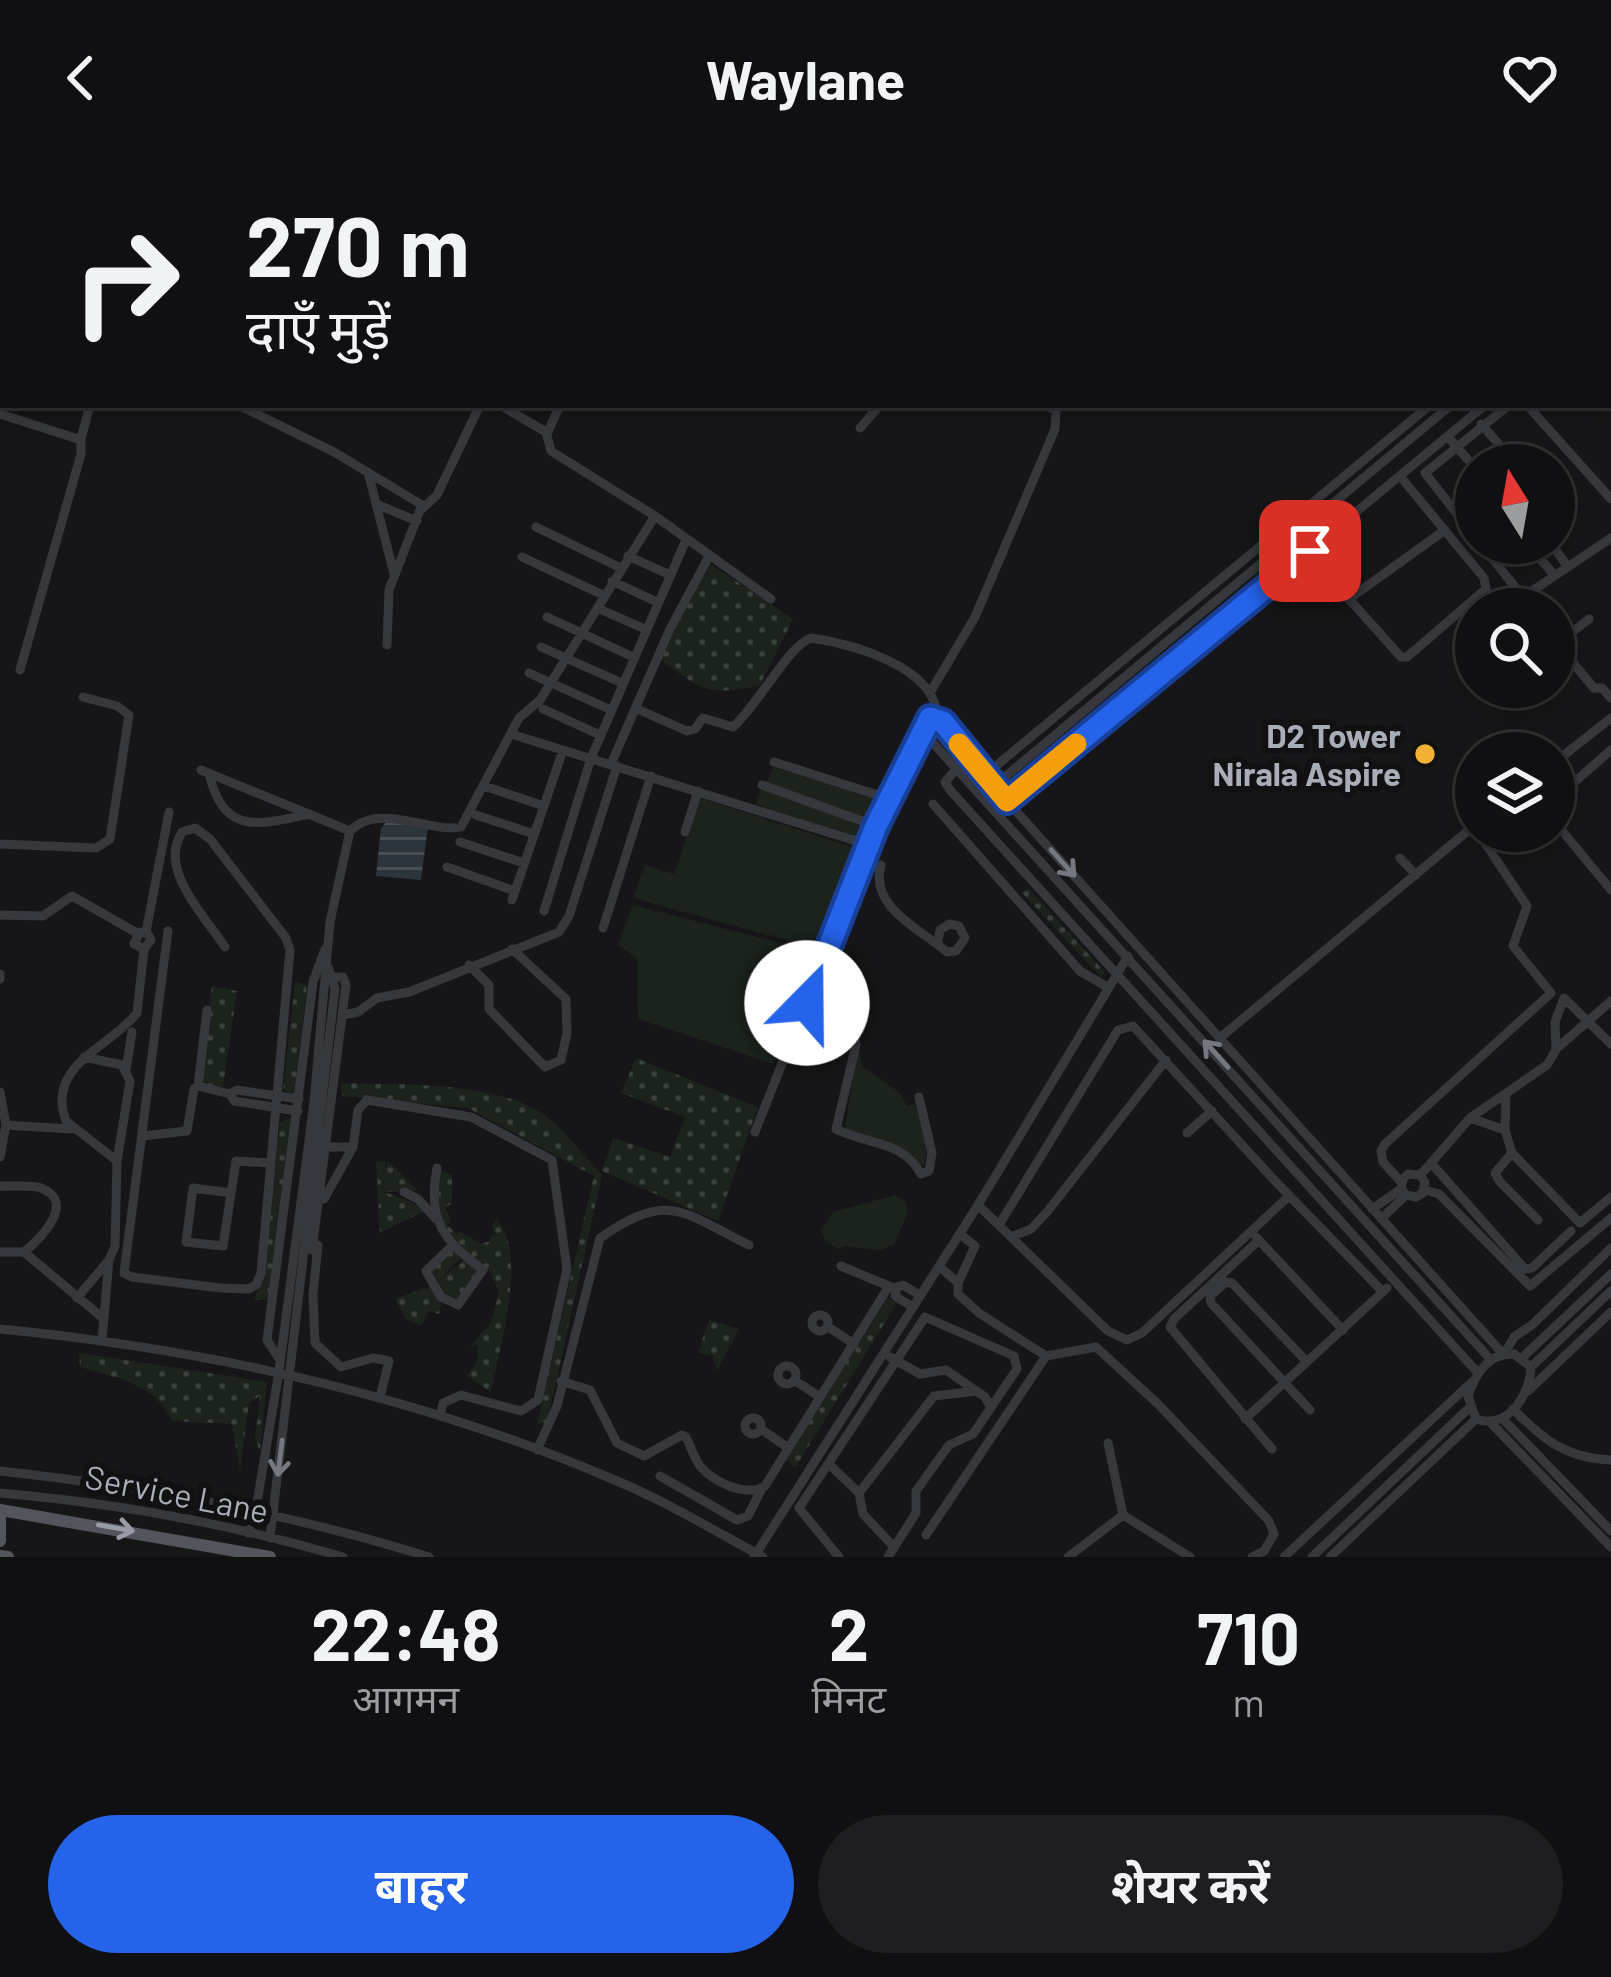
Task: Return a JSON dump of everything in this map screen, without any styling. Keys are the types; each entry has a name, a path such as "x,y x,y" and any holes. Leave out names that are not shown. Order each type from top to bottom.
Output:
{"main road":[{"path":"0,1541 0,1514 270,1557"}],"street":[{"path":"20,670 81,454 89,408"},
{"path":"244,408 368,472 422,508"},
{"path":"387,644 386,606 394,574 422,508 437,496 479,408"},
{"path":"505,408 547,434"},
{"path":"559,408 547,434 551,452 656,516 771,599"},
{"path":"860,428 877,408"},
{"path":"931,691 975,617 1055,429 1056,410 1051,408"},
{"path":"973,785 1426,408"},
{"path":"994,786 1447,408"},
{"path":"1007,801 1482,408"},
{"path":"1464,444 1505,408"},
{"path":"1530,408 1611,499"},
{"path":"0,414 81,438"},
{"path":"1474,415 1499,444"},
{"path":"1448,437 1455,445"},
{"path":"1455,452 1425,473 1455,511"},
{"path":"368,472 394,574"},
{"path":"1310,551 1397,656 1407,657 1486,589 1484,578 1400,476"},
{"path":"376,504 417,521"},
{"path":"286,1370 267,1340 313,982 328,940 350,831 376,819 461,827 519,718 540,700 656,516"},
{"path":"536,527 621,568"},
{"path":"1349,599 1445,530"},
{"path":"1497,564 1523,597 1611,538"},
{"path":"544,910 590,758 686,540"},
{"path":"628,556 670,575"},
{"path":"343,1015 358,1012 377,998 409,992 469,965 548,939 565,924 635,708 710,556"},
{"path":"521,557 603,595"},
{"path":"1545,564 1554,574"},
{"path":"613,581 657,602"},
{"path":"597,608 645,629"},
{"path":"548,617 633,657"},
{"path":"1589,620 1557,644 1594,688 1602,688 1611,698"},
{"path":"635,708 687,731 703,718 733,727 764,695 797,643 811,638 899,667 926,683 937,717 985,776 1504,1354"},
{"path":"541,647 622,683"},
{"path":"529,674 611,710"},
{"path":"0,844 95,848 110,839 129,715 117,706 83,697"},
{"path":"1099,699 1113,714"},
{"path":"543,709 600,735"},
{"path":"755,1132 876,826 923,726 937,717"},
{"path":"1575,746 1611,718"},
{"path":"923,732 1491,1360"},
{"path":"512,734 869,845"},
{"path":"446,867 514,895 563,750"},
{"path":"1575,782 1611,750"},
{"path":"774,762 890,799"},
{"path":"957,768 946,784 1476,1377"},
{"path":"310,814 266,823 242,822 223,810 205,771 310,814 350,831"},
{"path":"603,928 651,776"},
{"path":"762,785 876,826"},
{"path":"484,786 544,806"},
{"path":"685,832 698,791"},
{"path":"933,804 1080,971 1109,988"},
{"path":"117,1161 72,1129 63,1112 64,1091 82,1057 137,1013 144,949 134,944 141,933 169,812"},
{"path":"476,815 534,834"},
{"path":"168,931 124,1273 250,1289 256,1285 271,1163 290,950 286,938 210,839 195,828 182,832 176,843 176,872 225,946"},
{"path":"460,842 524,863"},
{"path":"1221,1037 1455,844"},
{"path":"1575,846 1611,890"},
{"path":"1424,1190 1416,1197 1402,1189 1380,1156 1385,1144 1551,992 1513,946 1528,913 1526,901 1492,852"},
{"path":"1013,895 1038,857"},
{"path":"1400,859 1416,875"},
{"path":"881,865 878,880 889,909 938,941"},
{"path":"1001,881 1025,872"},
{"path":"0,915 43,916 72,896 141,933"},
{"path":"286,1370 322,1065 322,981 330,972 328,940"},
{"path":"469,965 489,985 489,1009 545,1067 562,1060 566,999 512,950"},
{"path":"0,1329 286,1370 380,1396 621,1482 758,1556 1128,956"},
{"path":"248,1533 286,1370 326,1147 346,980 330,972"},
{"path":"1549,996 1559,1004"},
{"path":"1556,1050 1555,1022 1559,1004 1566,998 1611,1044"},
{"path":"1420,1175 1470,1118 1543,1069 1556,1050 1611,1001"},
{"path":"866,1007 853,1019 856,1045 836,1129 898,1150 913,1158 921,1174 929,1171 932,1154 919,1097"},
{"path":"142,1136 188,1131 207,1010"},
{"path":"998,1225 1118,1030 1127,1025 1139,1029 1289,1196 1383,1292"},
{"path":"101,1340 118,1219 117,1161 130,1081 126,1070 132,1032"},
{"path":"82,1057 116,1063 126,1070"},
{"path":"1011,1237 1030,1229 1046,1212 1166,1060"},
{"path":"270,1538 322,1065"},
{"path":"198,1086 230,1094 234,1101 299,1105"},
{"path":"0,1092 6,1125 0,1157"},
{"path":"1505,1092 1505,1130 1512,1154 1580,1223 1611,1197"},
{"path":"1187,1133 1212,1112 1220,1098 1229,1099"},
{"path":"1262,1106 1274,1098"},
{"path":"380,1396 389,1361 373,1358 341,1367 315,1343 313,1294 325,1192 353,1147 358,1110 367,1100 471,1117 552,1160 567,1269 538,1400 521,1412 461,1395 443,1403 440,1416"},
{"path":"1470,1118 1505,1130"},
{"path":"6,1125 72,1129"},
{"path":"326,1147 353,1147"},
{"path":"1512,1154 1497,1166 1497,1177 1538,1220"},
{"path":"231,1192 193,1188 186,1242 223,1246 236,1161 271,1163"},
{"path":"1431,1163 1525,1269 1532,1268 1571,1231"},
{"path":"437,1168 433,1190 438,1224"},
{"path":"1381,1219 1408,1174 1420,1175"},
{"path":"1420,1175 1424,1190"},
{"path":"0,1186 39,1187 53,1199 53,1224 24,1252"},
{"path":"1372,1209 1402,1189"},
{"path":"1424,1190 1439,1194 1528,1286 1611,1218"},
{"path":"404,1192 431,1211 452,1246 483,1270 458,1305 441,1298 426,1271 452,1246"},
{"path":"1272,1449 1170,1327 1289,1196"},
{"path":"978,1204 1108,1331 1127,1340 1142,1333 1256,1236"},
{"path":"537,1450 556,1406 596,1246 605,1234 652,1210 672,1208 749,1245"},
{"path":"960,1234 975,1246 958,1283 958,1294 1046,1356 1096,1347 1158,1404 1269,1521 1274,1534 1264,1551 1252,1557"},
{"path":"1256,1236 1343,1330"},
{"path":"1504,1354 1514,1337 1611,1248"},
{"path":"0,1252 24,1252 104,1318"},
{"path":"77,1298 109,1260"},
{"path":"939,1266 958,1283"},
{"path":"841,1267 893,1288 896,1297 911,1306"},
{"path":"1245,1419 1409,1269"},
{"path":"1523,1357 1611,1274"},
{"path":"1307,1362 1232,1283 1226,1282 1210,1296 1210,1304 1310,1410"},
{"path":"660,1476 737,1520 748,1516 848,1342 893,1288 903,1285 919,1295"},
{"path":"1526,1393 1532,1367 1611,1292"},
{"path":"1330,1557 1476,1419 1497,1420 1513,1409 1611,1312"},
{"path":"829,1464 859,1493 862,1514 891,1552 916,1513 916,1491 949,1445 973,1434 1015,1375 1014,1356 925,1317 799,1508 839,1557"},
{"path":"827,1326 848,1342"},
{"path":"882,1351 920,1374 946,1370 977,1391 991,1408"},
{"path":"1284,1557 1491,1360 1504,1354 1523,1357 1532,1367"},
{"path":"926,1535 1046,1356"},
{"path":"859,1493 934,1396 932,1373"},
{"path":"1476,1377 1468,1396 1476,1419"},
{"path":"794,1380 818,1396"},
{"path":"561,1381 590,1390 621,1447 644,1456 682,1435 701,1467 746,1492 761,1490"},
{"path":"934,1396 977,1391"},
{"path":"779,1435 789,1438 818,1396"},
{"path":"1312,1557 1470,1407"},
{"path":"1513,1409 1565,1454 1611,1460"},
{"path":"1497,1420 1611,1531"},
{"path":"1497,1420 1611,1547"},
{"path":"761,1430 788,1448"},
{"path":"1108,1443 1123,1515 1190,1557"},
{"path":"1398,1448 1411,1463"},
{"path":"0,1471 256,1509 429,1557"},
{"name":"Service Lane","path":"0,1493 116,1508 343,1557"},
{"path":"1072,1556 1123,1515"}],"shaded area":[{"path":"709,563 793,619 760,685 706,688 660,659"},
{"path":"773,767 883,801 875,822 766,783"},
{"path":"761,789 865,826 860,839 756,804"},
{"path":"700,798 859,849 819,949 633,898 645,865 674,874"},
{"path":"388,820 428,826 421,880 376,876 381,828"},
{"path":"1028,888 1105,972 1101,977 1022,893"},
{"path":"633,905 815,952 773,1064 638,1019 637,959 618,944"},
{"path":"295,982 307,985 294,1094 283,1090"},
{"path":"212,986 237,991 223,1087 201,1084"},
{"path":"858,1041 862,1066 900,1093 907,1106 917,1104 927,1147 924,1166 897,1148 845,1130"},
{"path":"636,1058 758,1107 718,1221 602,1171 613,1138 670,1157 685,1117 621,1093"},
{"path":"341,1083 450,1087 507,1098 551,1120 602,1175 547,1422 537,1424 594,1176 468,1108 342,1096"},
{"path":"291,1118 269,1299 254,1300 262,1278 280,1123"},
{"path":"385,1161 385,1172 388,1161 418,1191 385,1192 428,1209 380,1233 376,1162"},
{"path":"438,1168 452,1175 452,1203 445,1208 451,1219 448,1225 456,1234 481,1244 490,1241 491,1235 496,1236 492,1227 496,1219 506,1234 509,1302 491,1392 467,1376 477,1361 478,1345 470,1347 491,1322 499,1292 490,1273 497,1278 448,1234 440,1210"},
{"path":"895,1195 905,1201 908,1212 894,1245 880,1250 840,1249 826,1242 821,1230 833,1212"},
{"path":"454,1249 462,1257 439,1280 466,1259 482,1269 456,1304 441,1295 438,1281 428,1271"},
{"path":"434,1285 442,1302 439,1314 429,1311 421,1326 405,1318 395,1299"},
{"path":"888,1298 897,1303 795,1468 785,1459"},
{"path":"709,1320 739,1329 717,1371 713,1356 698,1353"},
{"path":"79,1353 267,1382 260,1451 255,1439 260,1396 249,1403 240,1471 232,1424 172,1421 145,1390 80,1367"}],"slow traffic":[{"path":"959,744 1007,801 1076,744"}],"place":[{"name":"D2 Tower Nirala Aspire","path":"1425,754"}],"route":[{"path":"807,1003 876,826 930,718 943,722 1007,801 1310,551"}]}
